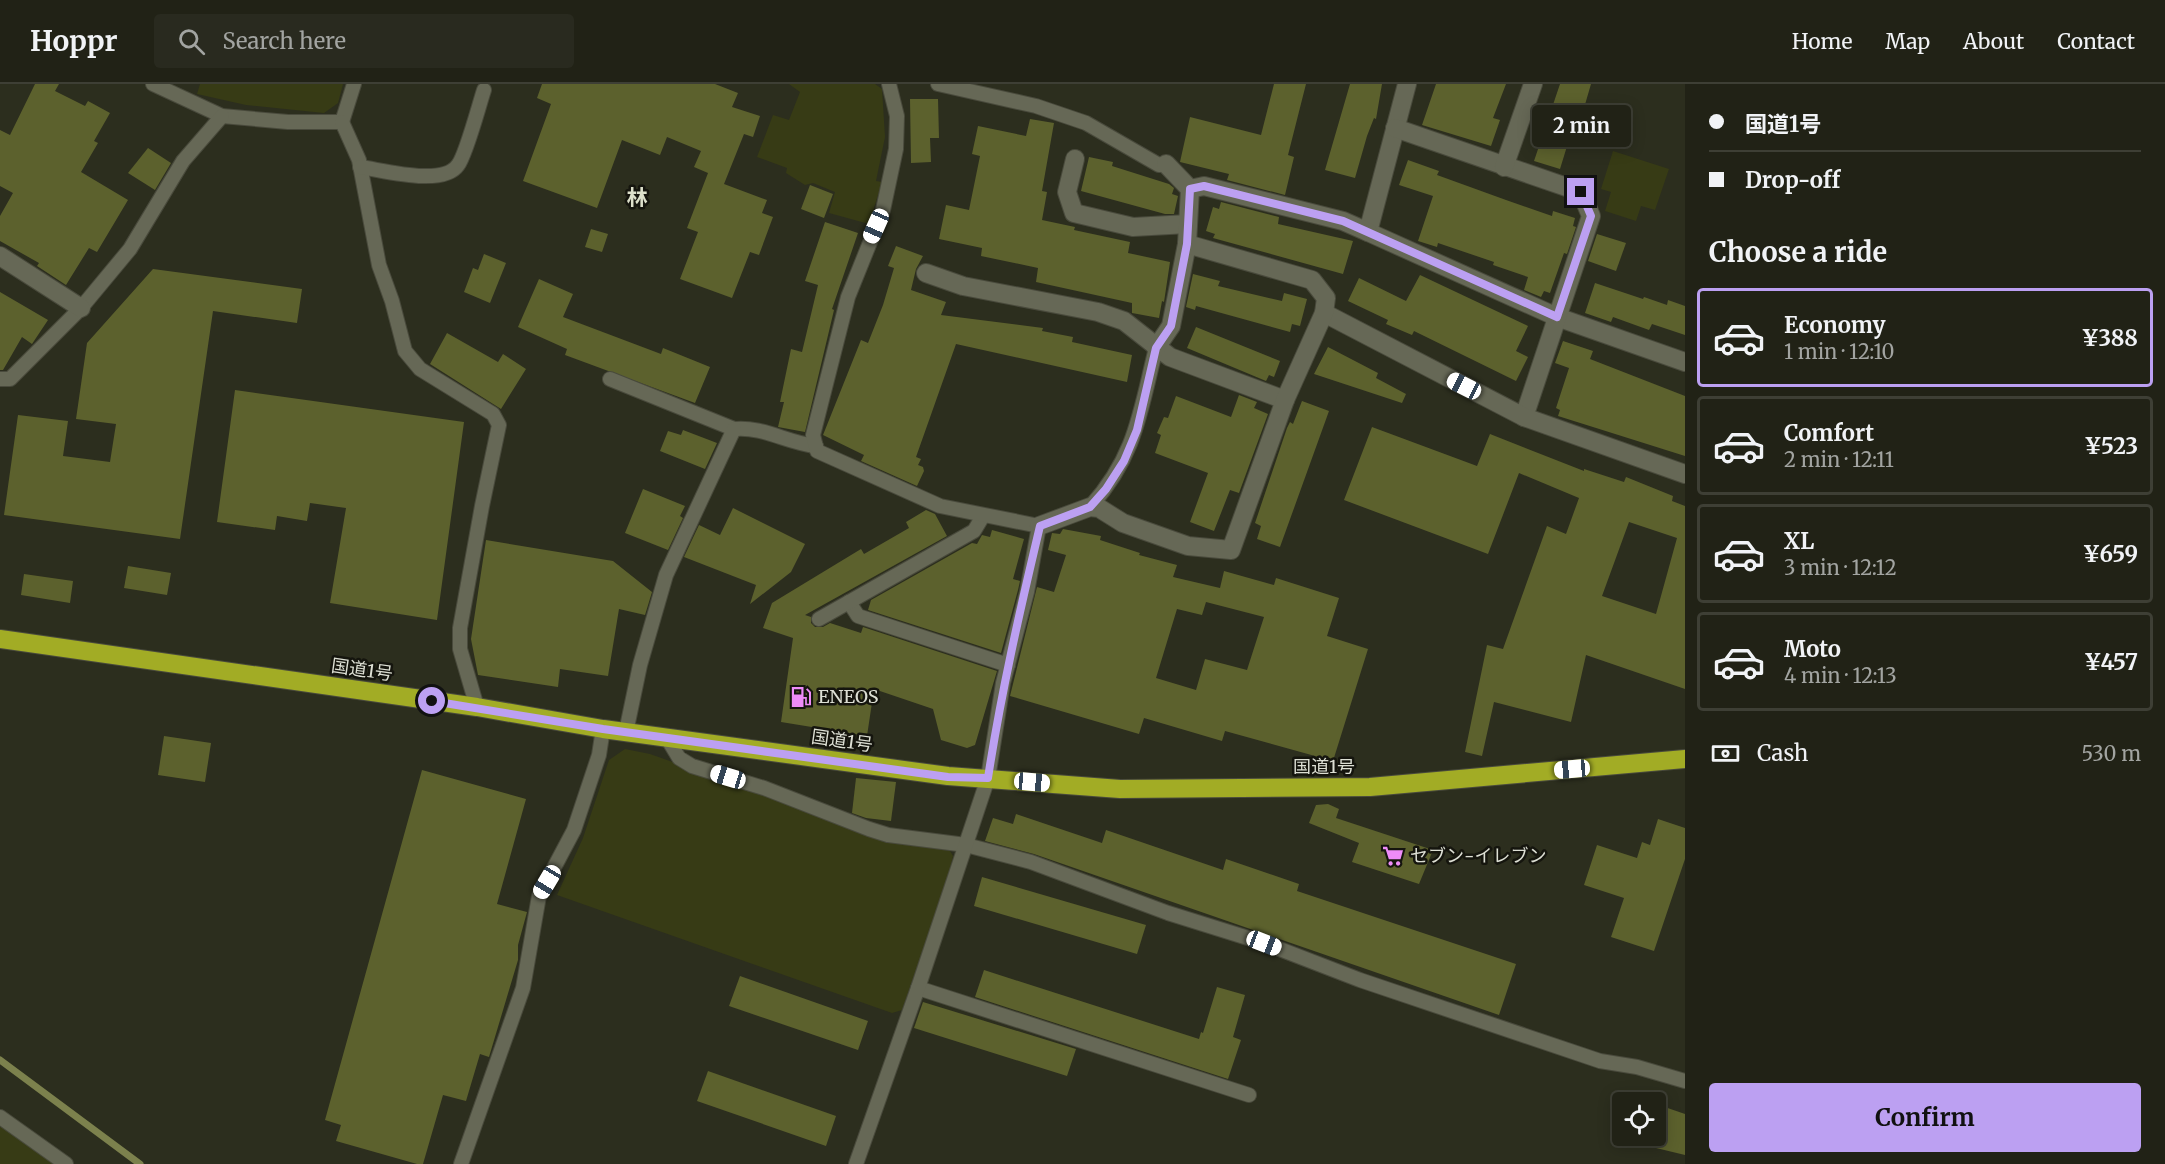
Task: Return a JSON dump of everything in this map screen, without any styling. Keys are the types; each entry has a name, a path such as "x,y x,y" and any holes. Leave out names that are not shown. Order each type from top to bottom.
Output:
{"highway":[{"name":"国道1号","path":"0,639 477,707 603,729 948,777 1120,789 1370,787 1685,759"}],"street":[{"path":"1368,231 1407,84"},
{"path":"1504,167 1533,84"},
{"path":"1395,128 1581,192 1591,216 1524,417"},
{"path":"1075,159 1066,192 1074,213 1133,227 1188,224"},
{"path":"1156,348 1171,326 1187,244 1190,189 1166,164"},
{"path":"1190,189 1204,186 1343,221 1557,317 1685,362"},
{"path":"1040,526 1090,507 1100,508 1123,523 1188,546 1231,550 1285,400 1323,313 1326,298 1312,280 1187,244"},
{"path":"0,256 81,308"},
{"path":"926,273 963,286 1098,312 1124,321 1170,357 1285,400"},
{"path":"1323,313 1524,417 1685,474"}],"lane":[{"path":"153,84 222,116 288,122 342,122"},
{"path":"354,84 342,122 360,167 379,266 392,301 405,351 420,369 493,414 499,425 460,628 460,649 477,707"},
{"path":"860,1162 988,778 1008,665 1040,526 983,516 930,502 817,451 813,435 848,297 884,210 896,150 897,116 889,84"},
{"path":"938,84 1036,106 1086,123 1159,165 1166,164"},
{"path":"360,167 414,176 445,175 458,165 484,90"},
{"path":"0,379 10,379 81,308 130,249 183,161 222,116"},
{"path":"1090,507 1106,489 1124,461 1137,430 1156,348"},
{"path":"610,379 734,429 753,428 799,444 816,446"},
{"path":"626,732 640,665 666,575 734,429"},
{"path":"819,619 974,531 983,516"},
{"path":"849,602 858,616 1008,665"},
{"path":"461,1164 523,988 539,896 574,830 598,755 603,729"},
{"path":"667,738 679,758 692,766 764,788 888,835 966,845 1031,862 1168,913 1264,943 1360,980 1600,1061 1637,1067 1685,1081"},
{"path":"918,988 1249,1095"},
{"path":"0,1117 66,1164"}],"green space":[{"path":"200,84 343,84 338,103 324,113 246,105 197,94"},
{"path":"789,84 875,84 882,89 885,137 876,181 882,182 869,224 829,213 835,192 813,183 805,185 786,173 787,168 757,157 773,115 789,120 800,92"},
{"path":"1613,151 1669,169 1655,210 1641,206 1636,221 1605,211 1611,192 1601,189"},
{"path":"625,749 650,754 901,843 950,851 953,856 947,881 902,1010 892,1013 557,895 583,838 609,760"},
{"path":"0,1121 62,1164 0,1164"}],"building":[{"path":"35,84 59,84 55,91 85,106 88,101 110,113 94,141 98,143 81,172 128,200 97,252 89,248 66,285 37,266 39,263 0,241 0,216 13,193 0,186 0,130 10,135"},
{"path":"542,84 715,84 738,93 732,107 760,116 753,137 744,134 724,184 767,200 762,213 773,217 759,255 750,252 732,298 680,279 698,232 687,228 708,173 694,167 701,151 667,137 660,155 622,140 597,208 523,181 551,104 537,98"},
{"path":"1274,84 1306,84 1288,155 1294,157 1285,195 1227,180 1229,174 1180,162 1190,117 1261,135"},
{"path":"1350,84 1382,84 1376,119 1374,118 1367,136 1355,178 1325,170"},
{"path":"1436,84 1506,84 1493,118 1500,120 1491,146 1422,125"},
{"path":"1560,84 1591,84 1577,132 1572,130 1560,169 1534,161"},
{"path":"910,99 938,99 939,138 930,138 931,162 911,163"},
{"path":"1030,119 1054,123 1042,191 1047,192 1042,220 1075,227 1074,230 1130,242 1128,253 1170,262 1164,302 1162,301 1159,318 1132,313 1132,303 1036,282 1038,268 981,256 982,248 939,239 946,205 969,210 980,156 972,154 978,126 1026,136"},
{"path":"148,148 171,163 155,190 128,173"},
{"path":"1089,157 1113,162 1112,166 1169,184 1174,188 1172,194 1178,196 1174,214 1165,214 1081,191"},
{"path":"1408,160 1439,171 1437,175 1552,216 1553,211 1575,218 1573,226 1576,227 1567,254 1564,253 1550,293 1544,291 1541,297 1524,290 1528,277 1493,265 1494,262 1438,243 1437,247 1418,241 1433,196 1399,185"},
{"path":"810,185 833,194 824,218 801,209"},
{"path":"1221,202 1279,217 1278,224 1353,241 1343,274 1213,238 1215,234 1206,231 1213,207 1219,209"},
{"path":"825,222 858,233 832,309 834,310 805,432 778,427 784,402 780,402 791,349 802,352 818,285 805,281"},
{"path":"591,229 608,234 602,252 585,247"},
{"path":"1597,234 1626,243 1616,271 1588,261"},
{"path":"896,246 923,256 916,269 911,290 946,302 941,315 1043,328 1042,331 1073,337 1072,342 1132,355 1127,382 956,344 916,457 921,459 918,465 923,467 924,471 917,486 861,461 864,455 823,435 861,340 868,343 883,305 894,268 888,266"},
{"path":"484,254 506,263 490,303 464,292 473,268 478,270"},
{"path":"153,269 302,289 297,323 213,311 180,539 4,515 18,415 68,421 63,456 110,462 116,424 76,419 87,343"},
{"path":"1193,274 1220,281 1218,286 1282,301 1284,293 1307,299 1300,326 1292,324 1290,332 1196,306 1195,310 1186,307"},
{"path":"1420,275 1528,326 1516,351 1528,357 1516,381 1414,331 1412,335 1386,324 1388,320 1348,301 1359,278 1406,301"},
{"path":"539,279 573,294 563,317 661,354 663,348 710,367 695,403 565,355 567,349 518,327"},
{"path":"1595,283 1643,299 1644,297 1667,305 1668,300 1685,306 1685,335 1652,324 1649,330 1613,317 1611,322 1585,313"},
{"path":"0,292 48,320 32,344 22,337 3,370 0,370"},
{"path":"1196,327 1280,361 1274,377 1269,375 1266,381 1187,348"},
{"path":"447,333 498,362 503,354 526,369 501,409 430,364"},
{"path":"1563,341 1593,351 1590,359 1685,396 1685,456 1558,416 1560,410 1556,408 1569,368 1555,363"},
{"path":"1328,347 1378,373 1376,378 1406,394 1402,403 1314,374"},
{"path":"235,390 464,422 437,620 330,603 346,508 310,503 307,521 277,516 275,530 217,522"},
{"path":"1239,395 1257,402 1254,408 1268,414 1239,493 1230,490 1214,531 1190,522 1208,473 1155,453 1161,435 1157,433 1164,417 1168,418 1176,396 1231,417"},
{"path":"1302,401 1329,411 1280,547 1257,539 1261,526 1255,523 1287,428 1290,422 1293,424"},
{"path":"1372,427 1477,466 1490,434 1584,471 1584,469 1624,482 1626,477 1673,496 1672,501 1685,506 1685,689 1586,655 1571,722 1494,702 1482,756 1465,752 1487,645 1503,649 1547,526 1566,534 1579,498 1519,473 1488,554 1344,500","holes":["1629,522 1677,538 1656,614 1602,596"]},
{"path":"683,430 717,443 705,469 660,451 668,431 681,435"},
{"path":"643,489 685,506 680,516 683,518 668,550 625,533"},
{"path":"733,508 805,544 791,572 750,604 756,585 684,557 699,525 720,535"},
{"path":"926,510 935,514 947,536 805,615 811,617 811,623 815,627 823,627 830,623 861,633 863,627 997,671 975,745 967,748 941,740 933,709 874,689 867,736 781,722 793,638 763,628 772,603 861,549 864,554 909,528 906,522"},
{"path":"1063,529 1101,536 1100,540 1140,553 1139,555 1177,565 1173,577 1220,588 1224,571 1274,585 1276,578 1339,598 1327,636 1368,649 1333,761 1225,731 1222,741 1144,718 1139,734 1010,696 1037,587 1054,592 1066,555 1048,550 1052,533 1060,534","holes":["1206,602 1264,617 1247,670 1205,659 1196,690 1156,678 1177,609 1202,615"]},
{"path":"992,530 1024,539 1013,579 1020,581 1001,653 868,610 871,600 972,543 977,544 982,535 990,537"},
{"path":"486,540 613,561 652,592 645,615 619,609 608,676 560,669 558,687 478,675 471,639"},
{"path":"128,566 171,573 167,595 124,588"},
{"path":"24,574 73,581 70,603 21,595"},
{"path":"164,736 211,743 205,782 158,775"},
{"path":"422,770 526,799 497,904 527,912 518,945 518,960 489,1057 480,1054 466,1101 443,1095 423,1164 417,1164 336,1141 341,1125 325,1120"},
{"path":"856,778 896,782 891,821 866,818 852,813"},
{"name":"セブン-イレブン","path":"1328,804 1339,809 1336,818 1433,850 1419,884 1352,862 1359,843 1309,823 1316,805"},
{"path":"1016,814 1102,843 1106,830 1223,870 1226,859 1299,884 1297,891 1516,964 1499,1015 1034,854 985,841 993,818 1013,824"},
{"path":"1658,819 1685,828 1685,859 1654,951 1611,937 1624,898 1584,885 1597,845 1637,858 1642,842 1650,845"},
{"path":"982,877 1146,925 1137,954 974,906"},
{"path":"984,970 1199,1039 1201,1032 1203,1033 1217,987 1245,995 1233,1037 1241,1040 1228,1079 975,997"},
{"path":"740,976 868,1021 858,1050 729,1006"},
{"path":"923,1002 1076,1049 1067,1076 914,1028"},
{"path":"708,1071 836,1116 826,1146 697,1101"},
{"path":"1666,1107 1685,1114 1685,1155 1656,1148 1656,1146 1666,1146"}],"waterway":[{"path":"0,1060 140,1164"}],"place":[{"name":"ENEOS","path":"801,697"},
{"name":"セブン-イレブン","path":"1393,856"}],"district":[{"name":"林","path":"637,198"}],"route":[{"path":"432,701 603,729 948,777 988,778 1003,683 1027,592 1040,526 1090,507 1106,489 1124,461 1137,430 1156,348 1171,326 1187,244 1190,189 1204,186 1343,221 1557,317 1591,216 1581,192"}]}
